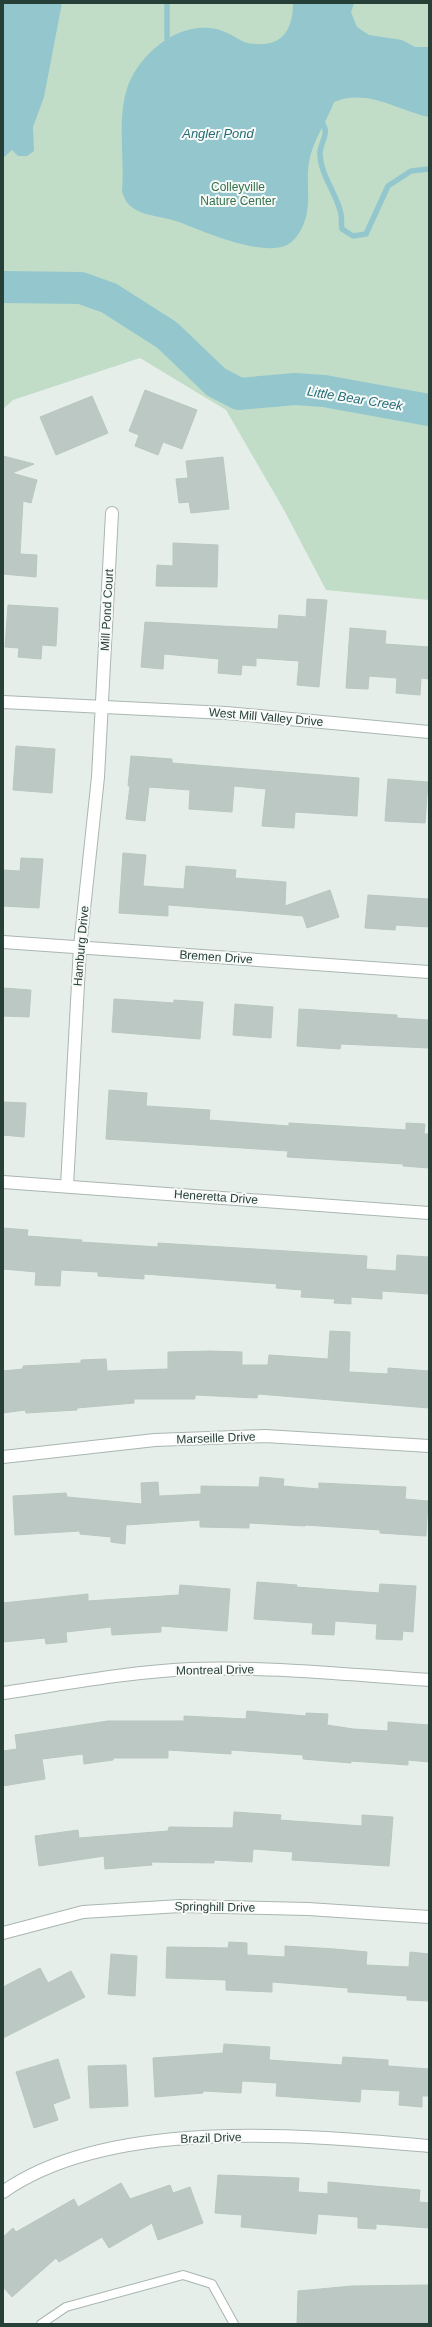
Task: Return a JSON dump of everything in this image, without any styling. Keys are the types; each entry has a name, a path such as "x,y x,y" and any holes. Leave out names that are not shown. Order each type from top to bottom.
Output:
{"street":[{"name":"Mill Pond Court","path":"102,707 112,513"},
{"name":"West Mill Valley Drive","path":"3,702 226,713 429,732"},
{"name":"Hamburg Drive","path":"67,1186 80,947 98,777 102,707"},
{"name":"Bremen Drive","path":"3,942 429,972"},
{"name":"Heneretta Drive","path":"3,1182 429,1213"},
{"name":"Marseille Drive","path":"3,1457 155,1440 265,1436 429,1446"},
{"name":"Montreal Drive","path":"3,1693 139,1674 189,1669 248,1668 429,1680"},
{"name":"Springhill Drive","path":"3,1933 83,1912 180,1906 308,1909 429,1918"},
{"name":"Brazil Drive","path":"3,2192 21,2179 44,2168 82,2155 143,2143 193,2137 318,2136 429,2146"}],"lane":[{"path":"41,2324 66,2307 183,2274 212,2284 234,2324"}],"green space":[{"name":"Colleyville Nature Center","path":"3,3 429,3 429,600 326,590 284,510 226,410 140,358 13,400 3,409"}],"water":[{"path":"3,3 62,3 44,97 33,127 34,151 27,156 18,156 12,150 3,158"},
{"name":"Angler Pond","path":"293,3 354,3 351,12 357,27 369,35 402,40 415,47 429,47 429,117 382,102 358,97 346,98 334,102 310,157 308,172 308,202 305,221 297,237 287,245 276,248 248,246 218,237 171,219 145,214 130,206 125,200 122,191 123,109 129,83 142,61 161,43 172,36 196,28 219,30 242,41 255,44 274,42 285,33 289,27 293,12"}],"building":[{"path":"145,390 197,410 182,449 163,442 158,455 135,446 139,435 129,431"},
{"path":"92,396 108,433 56,455 40,417"},
{"path":"3,456 34,464 12,473 37,480 31,503 23,501 20,554 37,555 36,577 3,574"},
{"path":"223,457 229,509 191,513 189,502 179,503 176,479 188,478 186,461"},
{"path":"173,543 218,545 217,587 156,586 157,565 173,566"},
{"path":"307,599 327,600 319,687 297,685 299,661 256,658 256,666 242,665 241,675 218,673 219,659 164,654 163,669 141,667 145,622 278,629 279,615 306,617"},
{"path":"8,605 58,608 56,646 42,645 41,659 18,657 19,648 5,647"},
{"path":"350,628 386,631 385,644 429,647 429,679 421,678 420,695 396,693 397,678 369,676 368,689 346,688"},
{"path":"16,746 55,749 52,793 13,790"},
{"path":"131,756 172,759 172,763 359,778 357,816 295,812 294,828 262,826 266,789 234,786 232,812 189,809 190,790 149,787 145,821 126,819 130,786 128,786"},
{"path":"388,779 428,782 425,823 385,821"},
{"path":"123,853 146,855 143,886 184,889 186,866 236,870 235,878 286,882 285,906 330,890 339,917 307,928 303,916 246,911 168,905 168,916 119,913"},
{"path":"21,858 43,859 39,908 3,906 3,870 20,871"},
{"path":"368,895 429,899 429,927 396,925 395,930 365,928"},
{"path":"3,988 31,990 29,1017 3,1016"},
{"path":"114,999 174,1003 174,1000 203,1002 200,1039 112,1032"},
{"path":"235,1004 273,1007 271,1038 233,1035"},
{"path":"299,1009 397,1015 397,1018 429,1020 429,1048 341,1044 340,1049 297,1046"},
{"path":"109,1090 147,1093 146,1106 210,1110 209,1120 289,1126 289,1123 406,1130 406,1123 425,1124 424,1134 429,1134 429,1168 403,1166 403,1164 287,1157 288,1151 106,1139"},
{"path":"3,1102 26,1103 24,1137 3,1135"},
{"path":"3,1228 28,1230 27,1236 82,1240 81,1242 158,1247 158,1243 367,1256 366,1269 396,1271 397,1255 429,1257 429,1294 382,1291 382,1299 351,1297 351,1304 334,1303 335,1299 301,1297 302,1290 276,1288 277,1284 144,1274 144,1279 98,1276 98,1272 61,1270 60,1286 35,1285 36,1272 3,1269"},
{"path":"330,1331 350,1332 349,1372 388,1374 388,1368 429,1371 429,1408 258,1394 257,1398 195,1395 195,1399 134,1399 134,1403 77,1408 77,1410 26,1413 25,1410 3,1413 3,1371 23,1369 23,1366 81,1363 81,1360 106,1359 107,1371 168,1369 168,1352 242,1352 242,1365 268,1365 269,1355 328,1359"},
{"path":"260,1477 284,1479 283,1486 319,1489 319,1483 406,1487 405,1499 428,1501 426,1536 380,1533 380,1530 305,1525 249,1523 249,1528 200,1527 200,1520 126,1525 125,1544 111,1542 111,1537 80,1534 80,1531 15,1535 13,1496 66,1493 67,1497 142,1504 141,1483 158,1482 159,1496 201,1494 201,1486 259,1487"},
{"path":"257,1582 297,1585 296,1587 379,1593 380,1584 416,1586 413,1632 403,1631 402,1640 376,1639 377,1624 335,1621 334,1635 312,1634 313,1623 254,1619"},
{"path":"180,1585 230,1589 227,1631 161,1626 161,1632 112,1635 111,1627 66,1632 67,1642 46,1644 45,1638 3,1642 3,1603 88,1594 88,1601 179,1595"},
{"path":"247,1711 306,1716 306,1713 328,1714 327,1725 353,1729 388,1731 388,1722 429,1725 429,1762 408,1760 408,1765 351,1761 351,1763 303,1759 303,1755 231,1750 231,1754 168,1750 168,1758 113,1758 113,1760 84,1764 83,1754 42,1759 45,1779 3,1786 3,1751 17,1749 15,1735 108,1721 184,1721 184,1716 246,1719"},
{"path":"234,1812 281,1815 280,1820 362,1826 362,1815 393,1817 389,1866 292,1860 293,1852 253,1849 252,1862 214,1860 214,1863 151,1862 152,1865 105,1869 104,1856 39,1866 35,1836 78,1830 79,1838 168,1831 169,1827 233,1828"},
{"path":"229,1942 247,1943 247,1955 285,1957 285,1946 367,1952 366,1965 409,1967 410,1952 429,1954 429,2001 407,2000 407,1996 348,1992 348,1988 272,1982 272,1992 226,1990 226,1980 166,1978 167,1947 228,1948"},
{"path":"111,1954 137,1956 135,1996 108,1994"},
{"path":"40,1968 48,1983 71,1971 85,1997 3,2038 3,1987"},
{"path":"224,2044 270,2047 269,2060 342,2065 343,2057 388,2060 388,2066 429,2069 429,2096 422,2096 422,2107 399,2105 400,2091 361,2089 360,2102 276,2096 277,2083 242,2081 241,2093 203,2091 203,2093 155,2097 153,2058 223,2053"},
{"path":"58,2059 70,2098 53,2104 58,2120 34,2128 16,2072"},
{"path":"126,2065 128,2106 90,2108 88,2066"},
{"path":"218,2175 299,2178 298,2192 328,2194 328,2182 420,2190 419,2202 429,2203 429,2228 376,2224 376,2229 358,2228 358,2217 318,2214 316,2234 241,2227 242,2215 215,2213"},
{"path":"121,2183 130,2199 170,2185 173,2193 190,2187 203,2223 158,2240 152,2223 109,2248 102,2237 59,2262 56,2258 12,2297 3,2287 3,2237 13,2228 16,2232 74,2199 78,2207"},
{"path":"429,2285 429,2324 297,2324 298,2291 352,2286"}],"waterway":[{"path":"167,3 167,38 169,44"},
{"path":"319,118 325,129 320,150 323,170 339,207 342,229 353,236 366,234 388,186 411,171 429,169"},
{"name":"Little Bear Creek","path":"3,287 81,288 109,298 167,335 216,382 239,394 295,389 324,391 429,410"}]}
